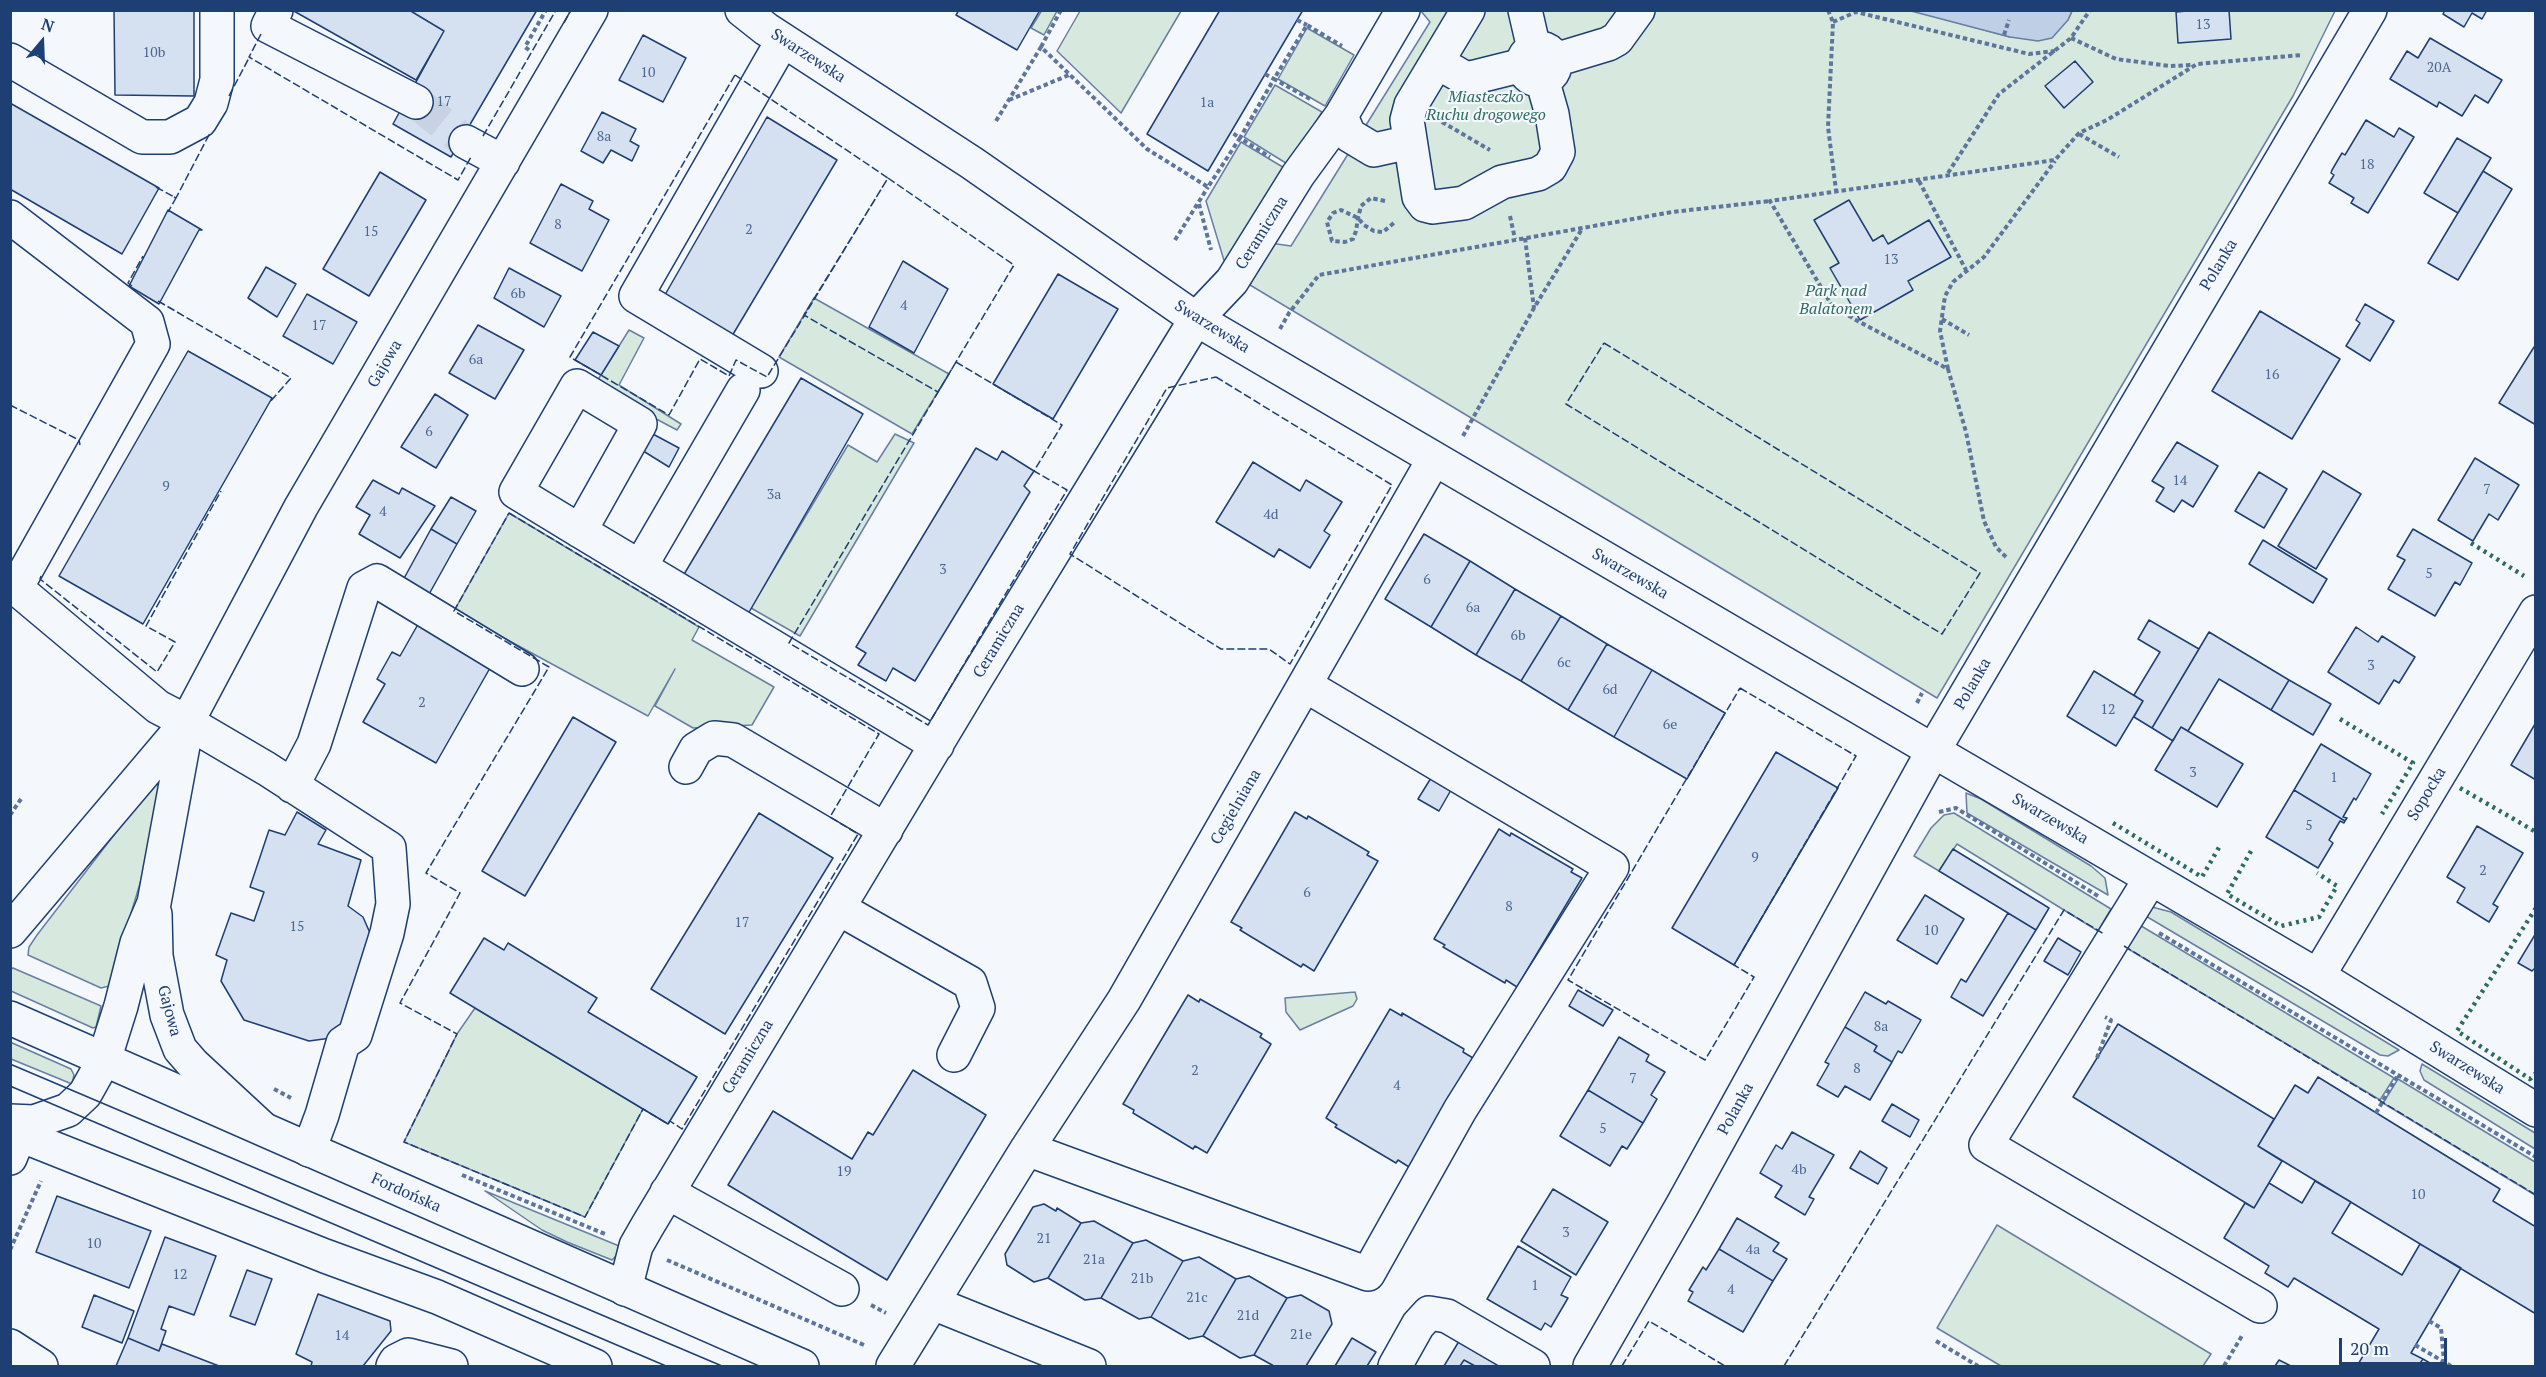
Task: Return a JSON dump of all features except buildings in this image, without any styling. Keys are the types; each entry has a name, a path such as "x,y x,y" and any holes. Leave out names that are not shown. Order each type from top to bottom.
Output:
{"street":[{"path":"10,60 142,137 171,137 200,122 210,103 218,80 217,10"},
{"path":"276,10 268,26 416,102"},
{"name":"Gajowa","path":"10,930 187,722 301,507 591,10"},
{"name":"Swarzewska","path":"742,10 783,40 972,163 1196,319 2318,976 2535,1110"},
{"name":"Ceramiczna","path":"625,1289 636,1246 667,1192 1196,319 1232,281 1298,175 1341,116 1403,10"},
{"path":"1468,10 1411,105 1407,120 1410,142 1407,202 1433,207 1464,203 1502,182 1538,174 1550,167 1556,158 1558,152 1556,132 1526,10"},
{"path":"1437,62 1471,78 1538,63 1608,44 1617,39 1638,10"},
{"name":"Polanka","path":"1590,1366 1682,1206 1933,751 2370,10"},
{"path":"640,567 752,380 636,296 783,40"},
{"path":"1341,116 1349,135 1374,150 1410,142"},
{"path":"466,142 503,162"},
{"path":"10,217 147,322 153,344 13,586 158,707 267,769 389,848 393,904 387,933 355,1035 343,1043 322,1115 298,1145"},
{"name":"Cegielniana","path":"895,1363 1027,1149 1124,1000 1434,459"},
{"path":"580,531 937,745"},
{"path":"292,786 314,744 364,588 377,581 522,669"},
{"name":"Sopocka","path":"2318,976 2535,612"},
{"path":"1027,1149 1368,1274 1460,1110 1612,867 1305,685"},
{"name":"Gajowa","path":"13,1136 34,1122 68,1110 85,1094 104,1060 137,943 154,903 187,722"},
{"path":"686,767 696,749 714,738 734,740 886,830"},
{"path":"2151,878 1986,1145 2260,1306"},
{"name":"Gajowa","path":"154,903 158,966 169,1024 180,1049 258,1125 298,1145"},
{"path":"838,908 970,983 978,1008 954,1055"},
{"name":"Fordońska","path":"10,1018 802,1366"},
{"path":"13,1136 437,1297 595,1366"},
{"path":"667,1192 842,1289"},
{"path":"1395,1366 1418,1324 1429,1312 1447,1316 1533,1366"},
{"path":"924,1316 1089,1366"},
{"path":"10,1346 41,1366"},
{"path":"393,1366 396,1361 408,1355 451,1366"}],"path":[{"path":"996,121 1061,10"},
{"path":"1828,10 1833,22 1828,127 1836,190"},
{"path":"1947,174 1999,94 2071,38 2090,10"},
{"path":"1833,22 1856,12 2029,54 2055,51"},
{"path":"1297,20 1371,64"},
{"path":"2004,35 2009,20"},
{"path":"1175,240 1240,138 1307,25"},
{"path":"2071,38 2116,59 2170,66 2314,55 2341,59"},
{"path":"1041,47 1147,149 1208,187"},
{"path":"2032,583 1996,547 1984,521 1966,432 1940,331 1945,296 1953,282 1984,257 2055,160 2079,133 2107,120 2197,64"},
{"path":"1265,74 1341,116"},
{"path":"1008,100 1069,75"},
{"path":"1439,120 1495,153 1515,239"},
{"path":"1231,132 1298,175"},
{"path":"2079,133 2118,157"},
{"path":"1289,313 1319,275 1672,212 1770,201 1836,190 1863,189 1919,181 1947,174 2055,160"},
{"path":"1919,181 1966,270"},
{"path":"1407,202 1371,198 1361,206 1358,218 1353,239 1345,242 1332,241 1327,222 1333,213 1341,210 1358,218 1374,231 1383,232 1395,224 1407,202"},
{"path":"1770,201 1831,304 1854,319 1948,369"},
{"path":"1198,204 1214,259"},
{"path":"1470,423 1582,228"},
{"path":"1525,237 1534,308"},
{"path":"1942,319 1969,335"},
{"path":"10,815 21,799"},
{"path":"1956,808 2128,915 2535,1157"},
{"path":"2097,1058 2111,1020"},
{"path":"2376,1113 2398,1075"},
{"path":"271,1087 322,1115"},
{"path":"461,1175 636,1246 895,1363"},
{"path":"10,1250 41,1180"},
{"path":"842,1289 924,1316"},
{"path":"2429,1321 2441,1328 2444,1362"},
{"path":"1936,1341 1978,1366"},
{"path":"2415,1345 2451,1366"}],"green space":[{"path":"1042,10 1057,11 1044,35 1031,28"},
{"name":"Park nad Balatonem","path":"1911,10 2010,37 2068,20 2072,11 2335,11 2293,96 1937,698 1250,285 1270,243 1291,246 1430,22 1421,11"},
{"path":"1080,11 1181,11 1121,113 1057,51"},
{"path":"1307,28 1354,55 1325,106 1278,79"},
{"path":"1275,85 1322,112 1289,165 1244,137"},
{"path":"1241,142 1286,169 1226,267 1206,201"},
{"path":"814,298 949,374 912,434 779,357"},
{"path":"629,330 644,338 619,385 681,424 677,430 594,386"},
{"path":"895,434 914,443 800,636 751,608 848,445 877,462"},
{"path":"509,513 699,627 692,640 774,687 752,725 693,728 655,706 675,669 648,716 454,611"},
{"path":"174,757 177,761 109,986 101,988 28,955 29,947 37,935"},
{"path":"1966,793 1981,799 2091,866 2105,878 2108,895 1967,813"},
{"path":"1954,813 2111,909 2098,931 1957,844 1939,871 1914,856 1931,828 1944,815"},
{"path":"2152,907 2171,912 2399,1050 2388,1056 2380,1055 2139,912"},
{"path":"2123,915 2394,1078 2380,1100 2110,938"},
{"path":"11,969 101,1006 96,1027 93,1028 11,991"},
{"path":"1355,992 1357,999 1353,1006 1300,1030 1286,1012 1285,998"},
{"path":"475,1008 643,1109 585,1217 404,1142 457,1034"},
{"path":"10,1042 71,1069 74,1075 72,1084 11,1059"},
{"path":"2422,1064 2535,1133 2535,1149 2424,1080 2420,1071"},
{"path":"2398,1079 2535,1162 2535,1195 2383,1103"},
{"path":"485,1191 624,1248 612,1260 567,1242 542,1230"},
{"path":"1997,1225 2211,1354 2203,1366 2001,1366 1937,1328"}],"water":[{"path":"1911,11 2072,11 2068,20 2052,38 2038,41 2010,37"}],"tunnel":[{"path":"416,102 466,142"}],"tram line":[{"path":"10,1064 722,1366"},
{"path":"10,1086 666,1366"}],"hedge":[{"path":"2471,543 2524,576"},
{"path":"2340,719 2413,763 2382,814"},
{"path":"2460,788 2536,832"},
{"path":"2113,823 2202,877 2221,844"},
{"path":"2251,851 2227,894 2281,926 2319,917 2337,886 2317,873"},
{"path":"2536,908 2457,1031 2530,1079 2536,1073"}],"fence":[{"path":"483,136 556,10"},
{"path":"564,23 571,10"},
{"path":"261,34 249,57 458,180 471,157"},
{"path":"229,96 250,56"},
{"path":"735,75 888,178 767,377 736,360 729,376 700,359 669,415 570,357 735,75"},
{"path":"174,197 176,198 210,133"},
{"path":"888,178 1014,265 938,392 804,315 888,178"},
{"path":"156,187 176,198 168,212"},
{"path":"132,286 128,283 143,256"},
{"path":"158,301 291,378 270,402"},
{"path":"1604,343 1980,573 1942,634 1566,404 1604,343"},
{"path":"956,362 1062,425 1034,471 1067,490 928,725 789,643 956,362"},
{"path":"1216,377 1392,485 1290,664 1269,649 1221,649 1070,554 1167,388 1216,377"},
{"path":"10,405 79,440 80,445"},
{"path":"41,576 40,579 157,672 175,642 146,626 221,491"},
{"path":"509,513 879,734 830,817 858,834 682,1129 670,1121 668,1124 643,1109 585,1217 404,1142 457,1034 400,1003 460,893 426,873 549,667 454,611 509,513"},
{"path":"1740,688 1856,756 1734,965 1754,977 1705,1060 1568,980 1740,688"},
{"path":"1784,1366 2064,910 2104,934"},
{"path":"2124,946 2536,1195"},
{"path":"1622,1366 1649,1321 1725,1366"}],"park label":[{"name":"Miasteczko Ruchu drogowego","path":"1486,106"}]}
